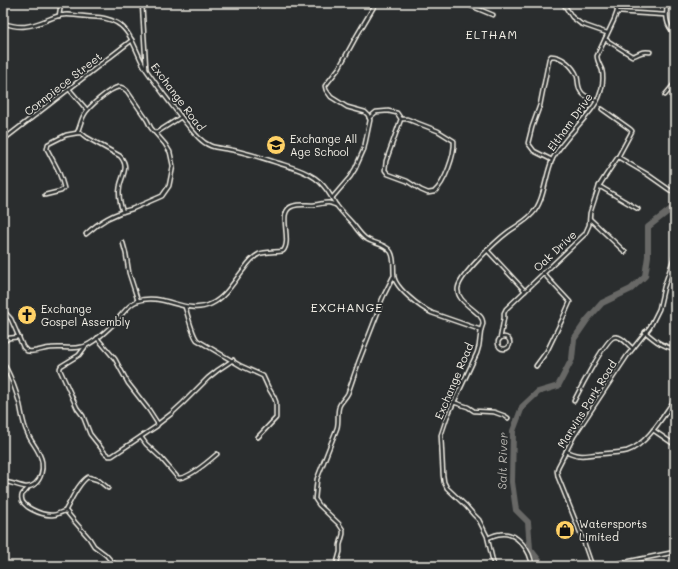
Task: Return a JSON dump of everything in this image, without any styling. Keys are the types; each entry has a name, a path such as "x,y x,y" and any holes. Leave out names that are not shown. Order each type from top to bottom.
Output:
{"street":[{"path":"3,10 6,3"},
{"path":"59,16 61,3"},
{"path":"142,3 146,70"},
{"path":"332,198 350,177 357,164 364,149 370,118 365,112 347,107 330,97 325,86 339,68 376,3"},
{"path":"464,3 493,15"},
{"path":"563,3 572,17 581,24 607,33"},
{"name":"Eltham Drive","path":"481,330 484,324 480,316 461,299 458,294 458,288 468,272 487,250 509,231 525,221 535,211 540,200 552,160 597,101 603,78 597,56 617,12 617,3"},
{"path":"666,3 668,25 675,33"},
{"path":"617,12 666,15"},
{"name":"Exchange Road","path":"3,23 14,26 28,26 70,14 111,20 121,25 132,40 146,70 181,117 200,139 210,147 230,150 299,169 314,177 321,183 336,205 364,238 378,243 391,252 393,257 394,277 401,289 410,298 426,310 481,330 477,353 446,417 441,435 444,482 448,490 479,520 488,538 494,566"},
{"path":"605,39 632,56 636,56 645,51 650,52"},
{"name":"Cornpiece Street","path":"3,140 132,40"},
{"path":"552,160 534,151 528,143 540,105 551,56 564,60 572,67 577,76 579,89 583,94 597,101"},
{"path":"665,95 675,83"},
{"path":"77,133 87,110 111,90 118,87 124,88 145,116 150,128 165,144 170,152 173,166 169,186 162,196 155,200 115,214 105,219 86,234"},
{"path":"69,89 87,110"},
{"name":"Oak Drive","path":"500,338 506,309 585,234 589,225 590,213 599,186 618,157 632,131 602,109"},
{"path":"369,118 376,112 388,111 397,113 401,119"},
{"path":"156,133 181,117"},
{"path":"407,118 438,131 454,141 449,164 441,184 434,192 428,193 421,190 407,181 388,174 385,170 386,161 401,119 407,118"},
{"path":"46,195 61,191 64,188 47,149 48,144 66,135 81,133 123,159 125,169 119,196 123,212"},
{"path":"618,157 647,174 674,193"},
{"path":"599,186 638,209"},
{"path":"233,360 208,378 157,426 112,456 105,453 90,434 83,416 77,408 60,370 63,364 79,355 85,346 97,338 116,321 125,310 138,301 159,300 185,307 196,308 208,306 214,303 229,290 246,265 255,257 260,254 285,250 286,212 290,207 301,204 311,205 331,202 336,205"},
{"path":"590,218 625,252"},
{"path":"123,243 129,273 138,301"},
{"path":"487,250 525,292"},
{"name":"Marvins Park Road","path":"592,566 557,472 558,467 574,436 632,348 651,325 659,309 664,287 675,256"},
{"path":"536,366 547,351 570,302 543,273"},
{"path":"336,566 340,552 343,530 315,499 317,479 337,428 339,420 339,407 348,393 380,304 394,277"},
{"path":"185,307 193,336 197,340 251,371 257,372 263,376 276,402 276,418 258,437"},
{"path":"3,310 11,320 25,350 30,352 48,348 85,346"},
{"path":"501,332 509,339 510,342 507,348 502,348 498,343 500,338 505,337"},
{"path":"645,332 664,347 675,349"},
{"path":"3,342 9,338 19,337"},
{"path":"97,338 115,359 128,383 158,424"},
{"path":"574,401 587,376 611,338 621,338 632,348"},
{"path":"3,363 9,373 20,403 26,431 40,453 42,464 40,477 36,483 28,487 22,496 23,503 31,509 55,515 65,511 84,479 91,477 98,480 108,488"},
{"path":"566,451 575,455 587,456 625,451 638,446 653,430 675,399"},
{"path":"453,402 468,407 474,411 494,412 508,418"},
{"path":"653,430 675,445"},
{"path":"141,437 178,478 189,474 217,454"},
{"path":"3,482 28,487"},
{"path":"65,511 89,538 94,546 118,566"},
{"path":"488,538 501,534 507,534 514,537 526,550 532,566"},
{"path":"606,566 675,552"}],"waterway":[{"name":"Salt River","path":"541,566 541,563 530,549 528,522 516,510 512,482 513,431 522,407 538,392 558,386 572,359 574,339 587,320 602,303 631,289 645,276 648,256 648,227 675,206"}],"place":[{"name":"Exchange All Age School","path":"276,145"},
{"name":"Exchange Gospel Assembly","path":"27,315"},
{"name":"Watersports Limited","path":"565,530"}],"district":[{"name":"ELTHAM","path":"492,35"},
{"name":"EXCHANGE","path":"347,308"}]}
